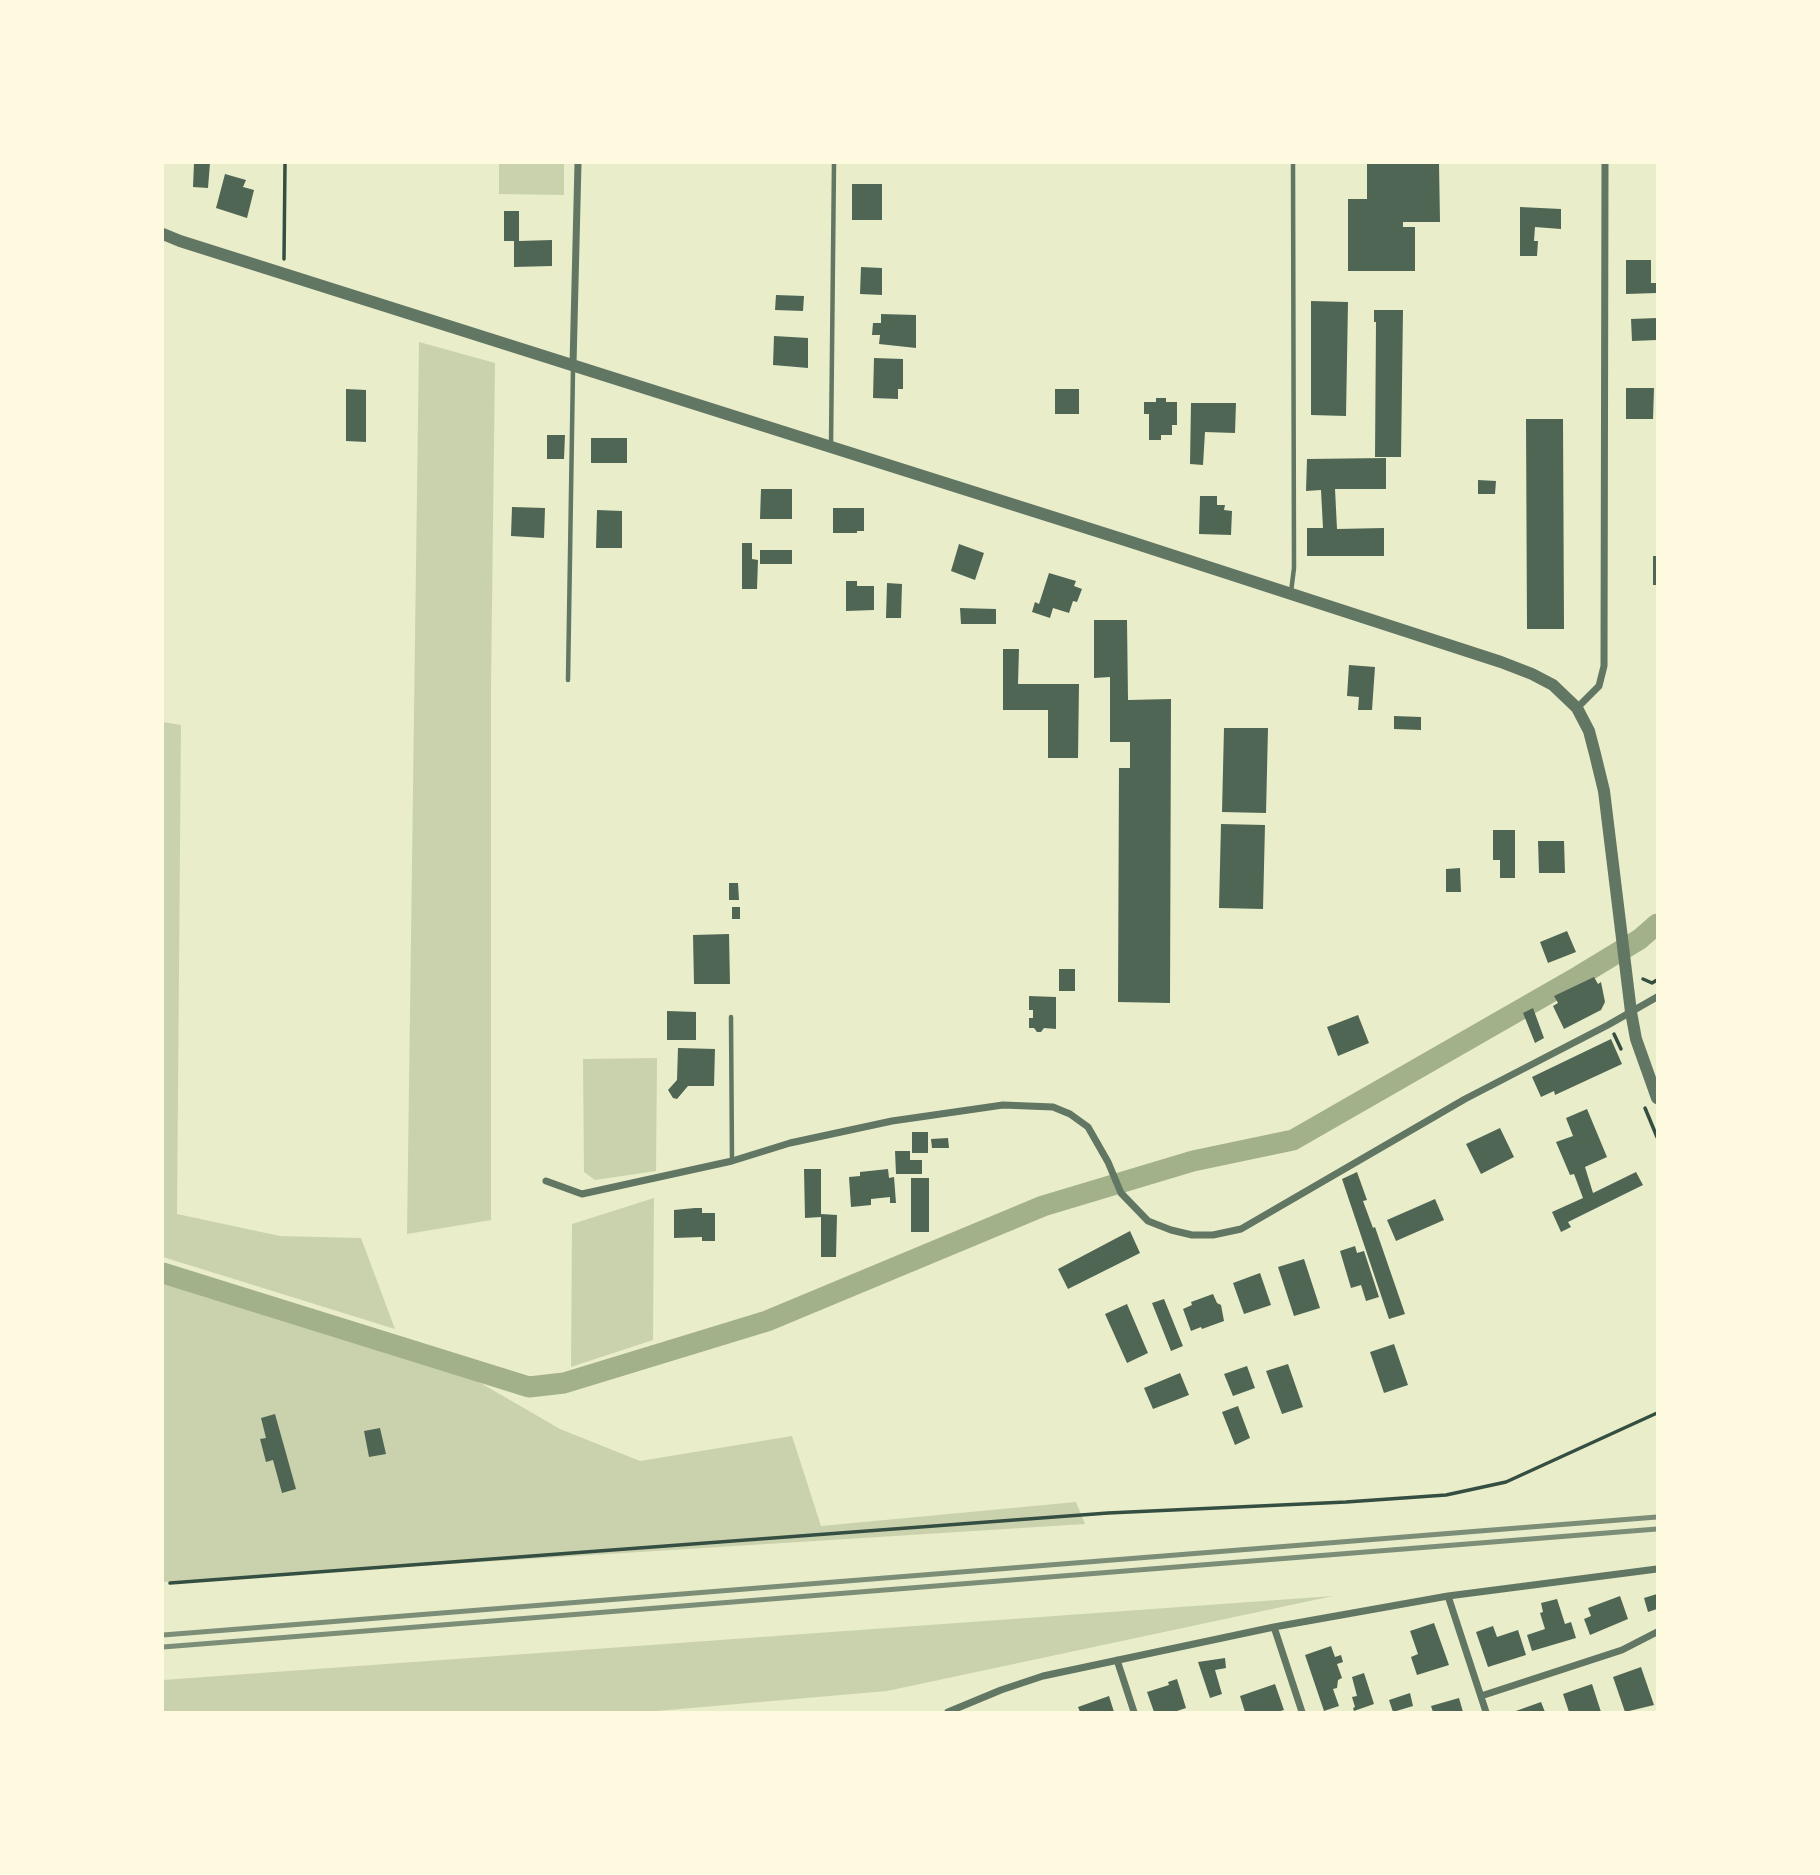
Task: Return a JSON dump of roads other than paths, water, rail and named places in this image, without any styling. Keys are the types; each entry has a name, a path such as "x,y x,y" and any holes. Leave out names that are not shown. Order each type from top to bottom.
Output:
{"street":[{"path":"573,365 578,163"},
{"path":"1577,708 1599,685 1605,666 1605,163"},
{"path":"163,234 1291,595 1532,674 1553,685 1577,708 1589,731 1604,791 1636,1039 1657,1098"},
{"path":"545,1181 582,1194 732,1161 790,1143 892,1121 1003,1105 1053,1107 1070,1114 1088,1127 1108,1162 1121,1193 1148,1221 1192,1235 1213,1235 1241,1229 1465,1098 1657,997"},
{"path":"948,1712 1043,1676 1274,1627 1448,1596 1657,1569"},
{"path":"1448,1596 1486,1712"},
{"path":"1274,1627 1302,1712"},
{"path":"1480,1696 1622,1650 1657,1632"},
{"path":"1117,1660 1134,1712"},
{"path":"968,1703 971,1712"}],"lane":[{"path":"831,448 834,163"},
{"path":"1291,595 1294,568 1293,163"},
{"path":"568,680 573,365"},
{"path":"731,1017 732,1161"}],"waterway":[{"path":"163,1273 529,1387 564,1383 767,1321 1043,1206 1193,1161 1293,1140 1579,976 1640,939 1657,924"}],"railway":[{"path":"163,1635 1657,1517"},
{"path":"163,1647 1657,1529"}]}
